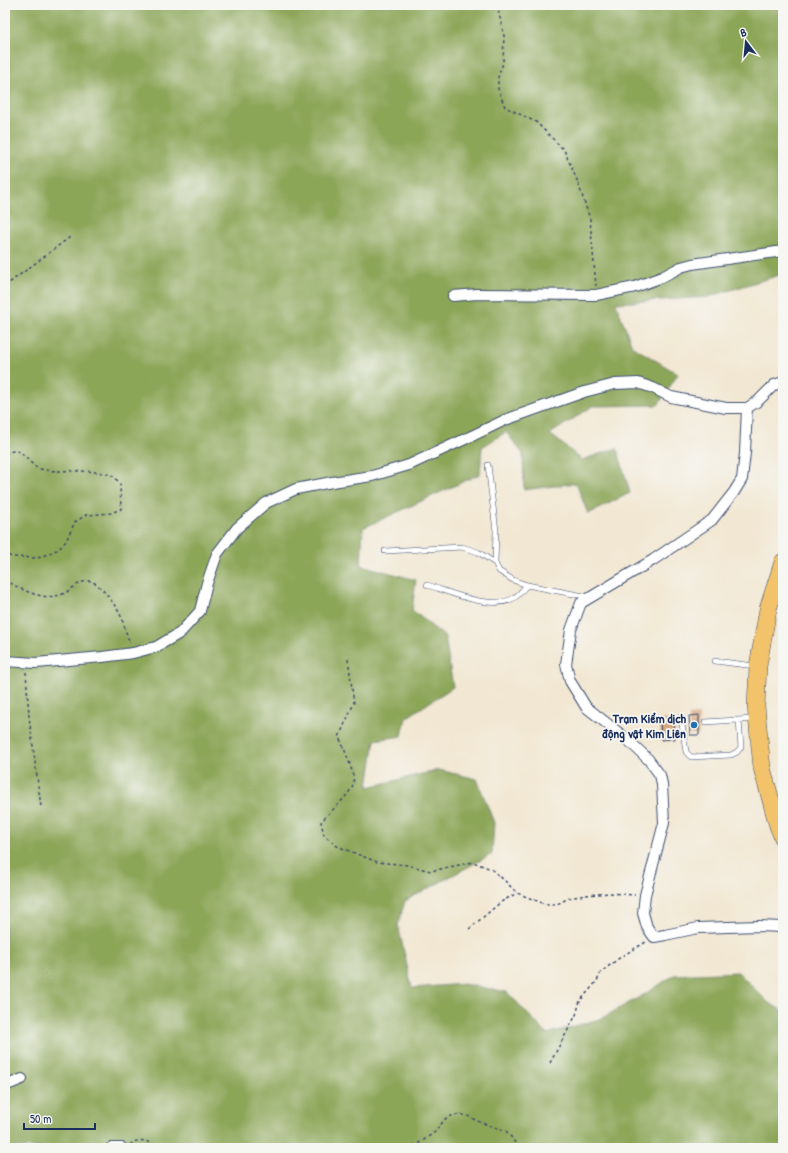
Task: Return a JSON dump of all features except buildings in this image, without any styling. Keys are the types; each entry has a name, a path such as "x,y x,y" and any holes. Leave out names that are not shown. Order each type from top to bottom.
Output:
{"highway":[{"path":"783,562 768,609 758,666 756,706 762,768 778,826 783,838"}],"street":[{"path":"453,296 478,294 596,295 635,287 662,277 681,267 692,264 783,251"},
{"path":"5,661 36,663 133,653 156,646 180,633 200,611 207,583 217,554 237,528 266,503 296,489 372,476 409,465 505,420 584,392 615,384 638,383 653,388 671,397 726,408 747,408 758,401 774,385 783,382"},
{"path":"747,408 742,479 734,492 712,520 653,560 581,603 571,630 566,664 570,682 586,706 648,758 660,774 664,824 645,895 643,913 647,927 654,937 665,936 698,928 759,926 783,927"},
{"path":"5,1086 22,1079"},
{"path":"111,1148 122,1148"}],"lane":[{"path":"488,465 496,535 495,563"},
{"path":"385,551 462,547 478,552 495,563 502,574 513,580 527,585 566,591 590,597"},
{"path":"427,585 463,597 494,603 503,602 515,597 527,585"},
{"path":"715,661 758,666"},
{"path":"681,717 686,752 691,757 731,755 737,752 741,747 739,720"},
{"path":"705,722 757,718"}],"path":[{"path":"497,5 504,36 503,63 498,77 498,89 505,107 536,122 564,150 577,180 590,219 596,295"},
{"path":"5,286 70,237"},
{"path":"5,454 15,452 22,453 27,456 36,467 46,470 102,472 114,476 120,484 121,509 111,513 86,515 75,522 66,541 59,549 38,558 13,557 5,555"},
{"path":"5,580 30,593 52,596 65,593 82,583 89,581 97,584 120,615 133,653"},
{"path":"348,658 354,703 339,737 350,764 354,783 349,792 321,822 324,835 337,846 377,862 407,865 431,872 473,862 491,869 517,893 545,904 557,904 569,898 585,895 610,893 645,895"},
{"path":"25,662 29,716 41,807"},
{"path":"468,929 501,902 517,893"},
{"path":"550,1063 576,1015 580,1001 597,981 601,972 622,956 654,937"},
{"path":"779,1070 783,1068"},
{"path":"407,1148 426,1139 435,1132 445,1119 454,1115 466,1115 477,1121 506,1130 518,1148"},
{"path":"129,1148 132,1143 140,1140 148,1142 158,1148"}],"green space":[{"path":"5,5 783,5 783,274 708,297 616,303 632,346 678,374 658,405 593,406 550,434 582,460 617,448 630,493 588,514 576,483 524,490 523,454 506,432 482,447 480,474 363,528 361,565 416,580 412,610 445,637 453,687 406,718 402,736 375,740 368,787 439,770 477,779 494,823 492,854 405,901 398,925 412,988 464,984 507,992 547,1034 600,1019 645,994 674,975 738,972 769,1003 783,1011 783,1148 5,1148"}],"place":[{"name":"Trạm Kiểm dịch động vật Kim Liên","path":"694,725"}]}
